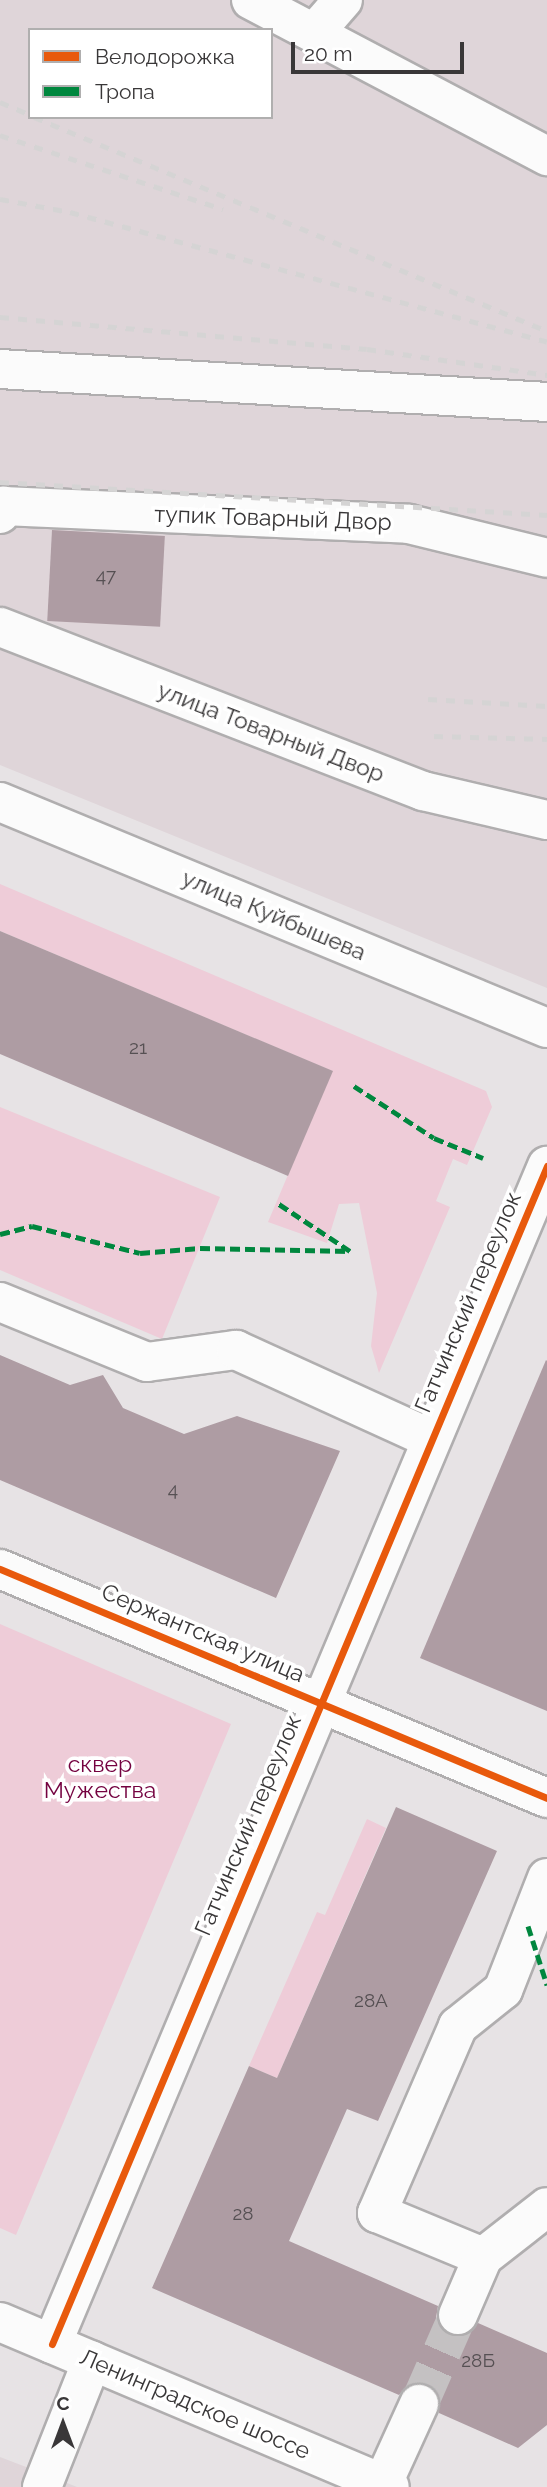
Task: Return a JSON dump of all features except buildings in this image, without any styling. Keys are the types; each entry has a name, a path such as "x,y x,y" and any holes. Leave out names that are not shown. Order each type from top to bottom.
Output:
{"street":[{"path":"251,0 316,31 547,156"},
{"path":"316,31 343,0"},
{"path":"0,369 547,402"},
{"name":"тупик Товарный Двор","path":"0,514 3,506 408,524 547,558"},
{"name":"улица Товарный Двор","path":"0,627 423,791 547,820"},
{"path":"423,791 547,791"},
{"name":"улица Куйбышева","path":"0,802 547,1028"},
{"name":"Гатчинский переулок","path":"51,2344 547,1166"},
{"path":"0,1302 147,1362 236,1350 431,1439"},
{"name":"Сержантская улица","path":"0,1569 547,1798"},
{"path":"482,2257 377,2213 458,2026 503,1990 547,1878"},
{"path":"458,2315 482,2257 547,2207"},
{"name":"Ленинградское шоссе","path":"0,2322 386,2485"},
{"path":"42,2487 92,2361"},
{"path":"386,2485 419,2404"}],"shaded area":[{"path":"0,0 547,0 547,988 0,765"},
{"path":"0,2457 47,2475 77,2487 0,2487"}],"green space":[{"path":"0,884 486,1091 492,1107 467,1165 453,1159 436,1201 450,1207 379,1373 371,1346 377,1293 359,1203 339,1204 327,1243 268,1222 332,1071 0,931"},
{"path":"0,1107 220,1197 162,1339 0,1270"},
{"name":"сквер Мужества","path":"0,1624 231,1724 16,2235 0,2228"},
{"path":"367,1819 386,1828 277,2078 249,2066 317,1912 325,1915"}],"tunnel":[{"path":"419,2404 458,2315"}],"railway":[{"path":"0,102 28,114"},
{"path":"39,119 547,331"},
{"path":"0,135 223,209"},
{"path":"0,199 70,212 547,342"},
{"path":"0,317 367,349 547,375"},
{"path":"0,482 547,515"},
{"path":"428,699 547,706"},
{"path":"434,736 547,739"}],"marked path":[{"path":"354,1086 434,1138 483,1158"},
{"path":"0,1234 32,1226 140,1253 200,1248 350,1251 276,1202"},
{"path":"528,1926 547,1985"}],"cycle path":[{"path":"52,2344 547,1166"},
{"path":"0,1569 547,1798"}]}
